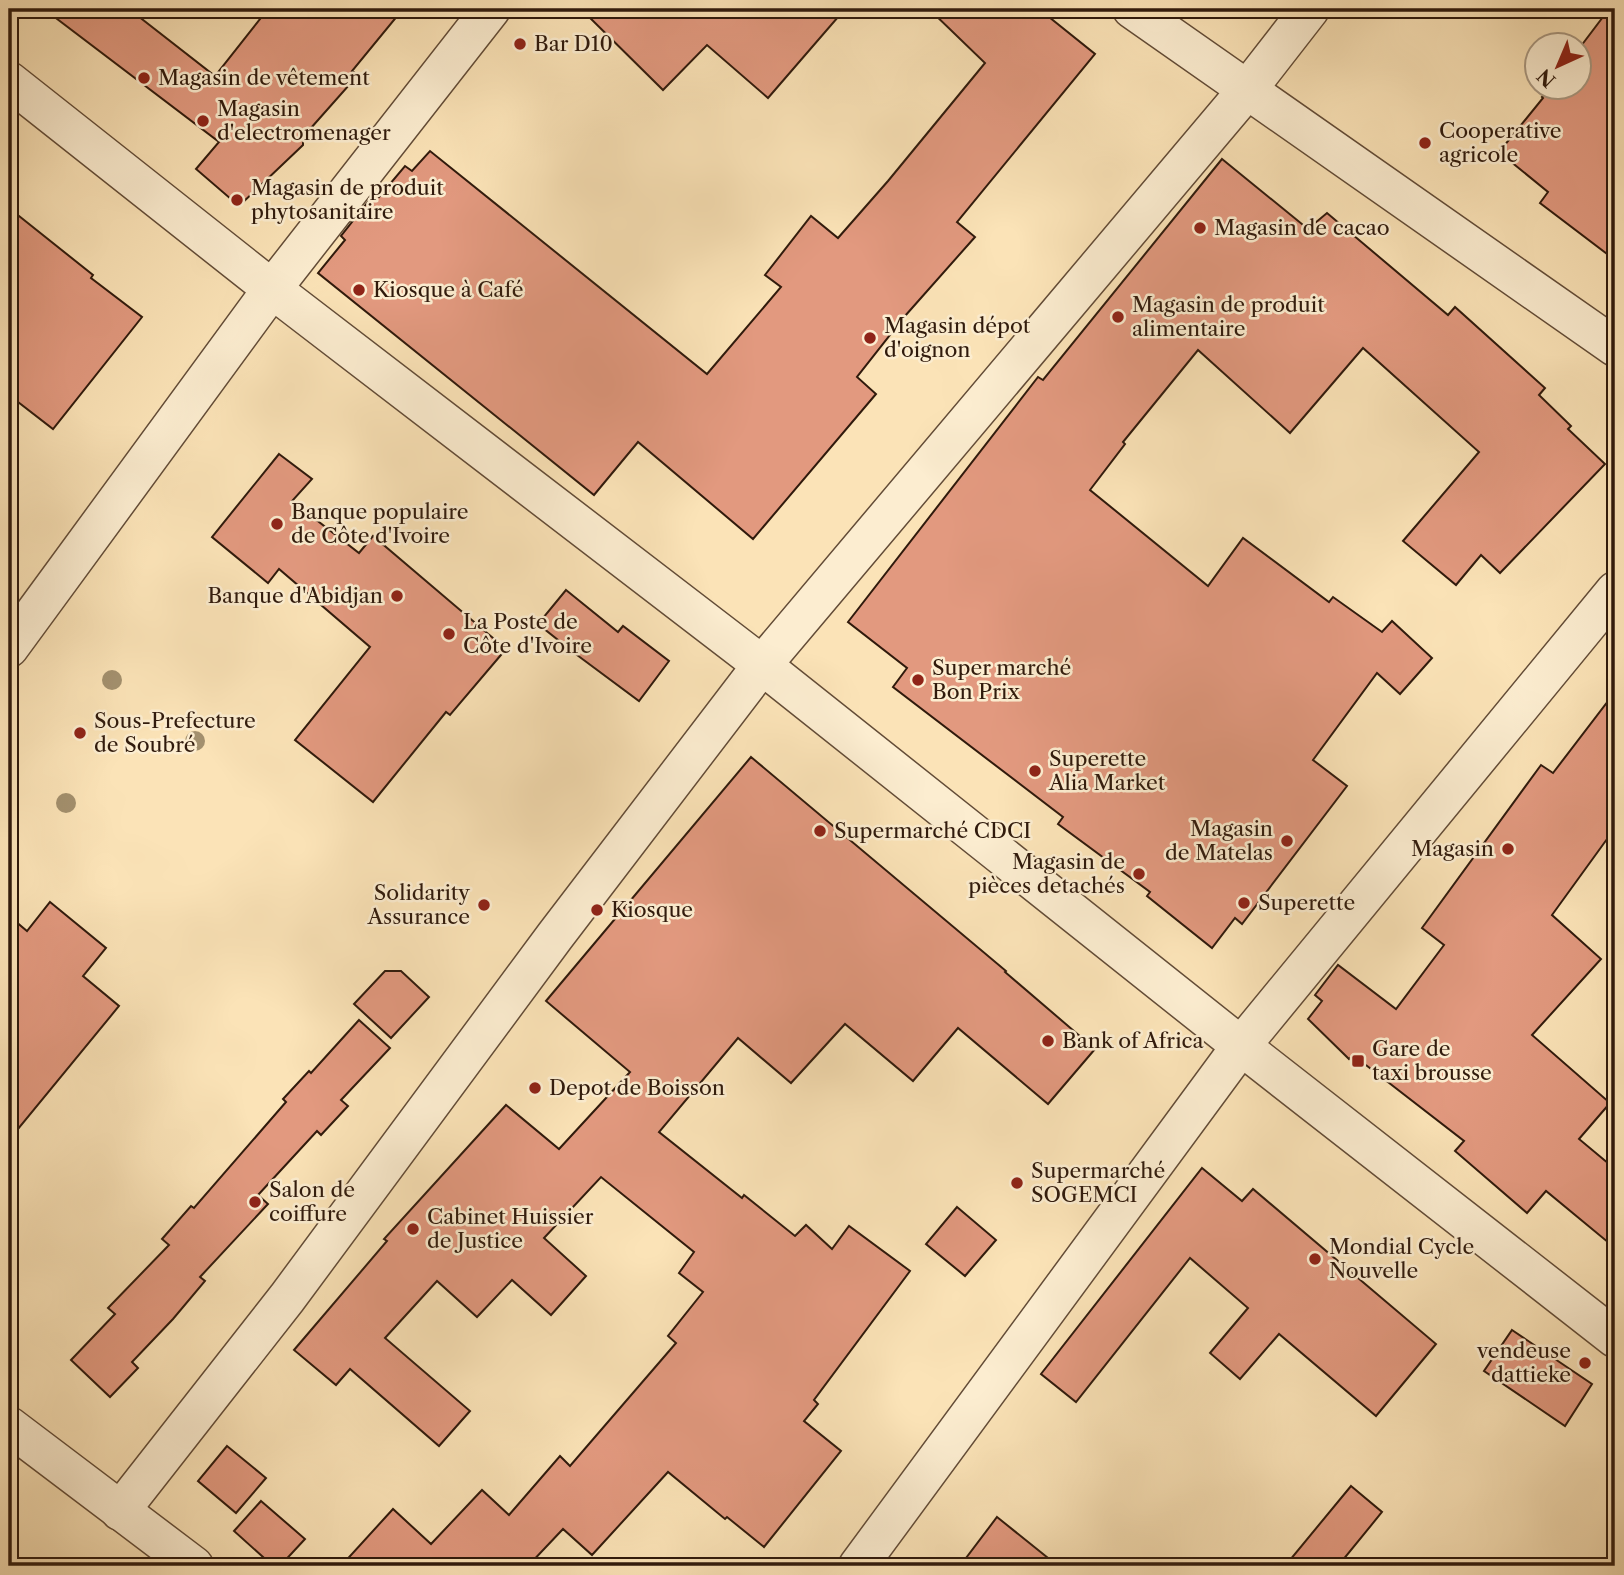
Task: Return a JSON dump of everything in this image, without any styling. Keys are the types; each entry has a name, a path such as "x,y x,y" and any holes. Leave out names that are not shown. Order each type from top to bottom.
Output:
{"street":[{"path":"9,648 272,289 491,9"},
{"path":"1132,9 1615,347"},
{"path":"120,1511 287,1297 555,936 762,666 1247,90 1310,9"},
{"path":"9,80 272,289 762,666 1615,1338"},
{"path":"858,1566 1241,1046 1615,591"},
{"path":"9,1426 194,1566"}],"building":[{"path":"44,9 129,9 215,76 268,9 403,9 352,71 358,75 303,137 303,145 239,206 196,169 219,142"},
{"path":"581,9 845,9 768,98 707,45 663,90"},
{"path":"929,9 1039,9 1095,54 957,222 975,237 905,316 857,377 876,394 753,539 638,442 594,495 318,273 345,240 341,236 375,193 379,197 405,166 412,171 430,151 707,374 781,287 765,275 811,216 838,238 985,63"},
{"path":"1609,9 1615,9 1615,260 1540,203 1548,192 1499,152 1540,102 1592,102 1592,32"},
{"path":"1222,159 1308,229 1327,213 1448,315 1455,307 1545,388 1539,395 1571,426 1568,429 1605,464 1500,573 1481,555 1456,585 1403,541 1479,452 1363,348 1290,433 1198,350 1123,442 1125,444 1090,490 1208,586 1243,538 1329,602 1333,597 1382,632 1392,621 1432,658 1400,694 1377,673 1313,760 1347,786 1242,924 1235,918 1212,948 1147,896 1150,892 1058,824 1063,817 893,687 907,668 848,622 1038,377 1043,380"},
{"path":"9,208 93,275 91,278 142,317 53,429 9,395"},
{"path":"279,454 312,479 292,501 359,553 373,536 506,649 450,715 446,712 373,802 295,740 370,647 279,569 268,583 212,537"},
{"path":"566,590 618,632 623,626 669,661 639,701 538,624"},
{"path":"1615,692 1615,828 1552,915 1601,959 1532,1035 1610,1103 1579,1139 1615,1169 1615,1248 1546,1191 1527,1213 1455,1151 1464,1141 1353,1055 1349,1059 1308,1019 1322,1001 1315,995 1338,965 1396,1009 1444,945 1422,928 1541,765 1553,773"},
{"path":"751,757 1095,1049 1048,1104 958,1028 913,1081 845,1024 791,1083 738,1038 659,1132 795,1236 806,1225 832,1249 849,1226 910,1271 814,1400 818,1404 804,1421 841,1451 764,1547 668,1472 592,1555 563,1529 528,1566 341,1566 393,1509 431,1544 482,1490 509,1515 560,1456 570,1466 676,1343 668,1336 703,1292 679,1273 694,1252 601,1177 544,1238 586,1276 551,1315 512,1280 477,1317 437,1281 385,1338 470,1411 439,1446 350,1369 336,1385 294,1350 387,1241 384,1239 506,1105 559,1149 630,1072 546,1001"},
{"path":"50,902 106,948 83,976 119,1006 9,1140 9,916 27,931"},
{"path":"385,971 401,971 429,997 391,1038 354,1004"},
{"path":"359,1020 390,1048 341,1100 348,1106 321,1135 317,1131 258,1195 268,1204 200,1277 205,1281 132,1362 138,1368 110,1397 71,1360 115,1314 108,1308 169,1245 162,1239 191,1206 194,1208 286,1102 283,1099 309,1071 311,1073"},
{"path":"1202,1168 1242,1201 1253,1189 1436,1344 1376,1416 1279,1334 1240,1379 1210,1353 1248,1308 1190,1258 1076,1402 1041,1374"},
{"path":"957,1207 996,1240 965,1276 926,1244"},
{"path":"1512,1330 1592,1384 1565,1426 1484,1371"},
{"path":"227,1446 266,1478 236,1513 198,1481"},
{"path":"1351,1486 1382,1512 1338,1566 1285,1566"},
{"path":"261,1501 305,1539 280,1566 273,1566 234,1531"},
{"path":"997,1517 1058,1566 960,1566"}],"place":[{"name":"Bar D10","path":"520,44"},
{"name":"Magasin de vêtement","path":"144,78"},
{"name":"Magasin d'electromenager","path":"203,121"},
{"name":"Cooperative agricole","path":"1425,143"},
{"name":"Magasin de produit phytosanitaire","path":"237,200"},
{"name":"Magasin de cacao","path":"1200,228"},
{"name":"Kiosque à Café","path":"359,290"},
{"name":"Magasin de produit alimentaire","path":"1118,317"},
{"name":"Magasin dépot d'oignon","path":"870,338"},
{"name":"Banque populaire de Côte d'Ivoire","path":"277,524"},
{"name":"Banque d'Abidjan","path":"397,596"},
{"name":"La Poste de Côte d'Ivoire","path":"449,634"},
{"name":"Super marché Bon Prix","path":"918,680"},
{"name":"Sous-Prefecture de Soubré","path":"80,733"},
{"name":"Superette Alia Market","path":"1035,771"},
{"name":"Supermarché CDCI","path":"820,831"},
{"name":"Magasin de Matelas","path":"1287,841"},
{"name":"Magasin","path":"1508,849"},
{"name":"Magasin de pièces detachés","path":"1139,874"},
{"name":"Superette","path":"1244,903"},
{"name":"Solidarity Assurance","path":"484,905"},
{"name":"Kiosque","path":"597,910"},
{"name":"Bank of Africa","path":"1048,1041"},
{"name":"Gare de taxi brousse","path":"1358,1061"},
{"name":"Depot de Boisson","path":"535,1088"},
{"name":"Supermarché SOGEMCI","path":"1017,1183"},
{"name":"Salon de coiffure","path":"255,1202"},
{"name":"Cabinet Huissier de Justice","path":"413,1229"},
{"name":"Mondial Cycle Nouvelle","path":"1315,1259"},
{"name":"vendeuse dattieke","path":"1585,1363"}]}
